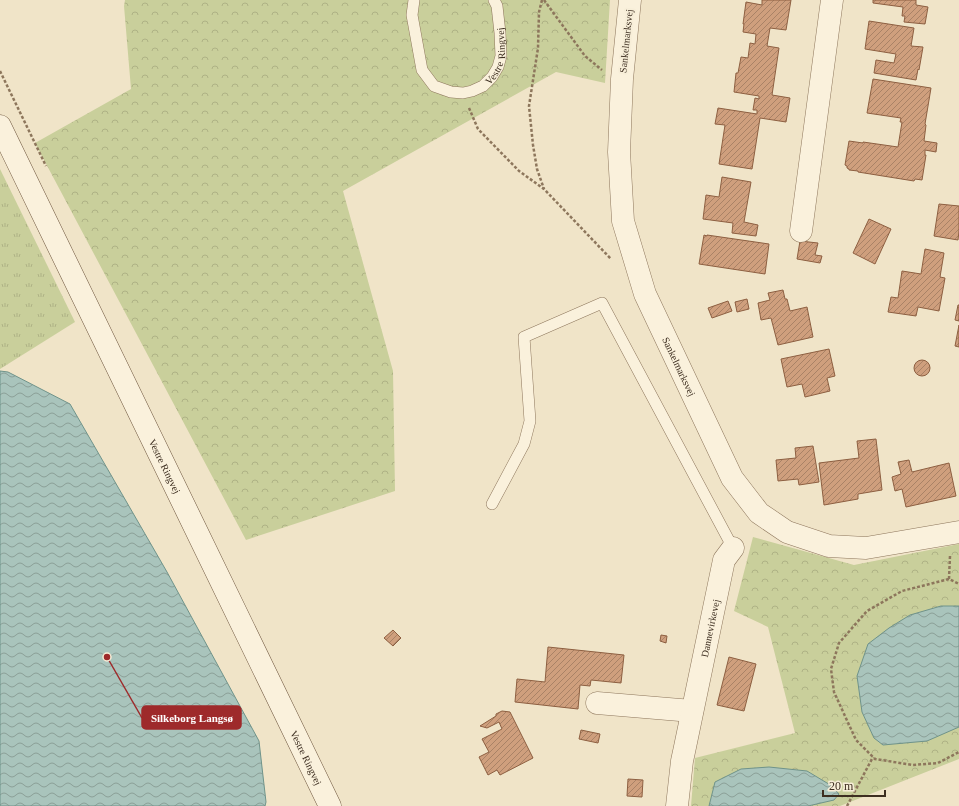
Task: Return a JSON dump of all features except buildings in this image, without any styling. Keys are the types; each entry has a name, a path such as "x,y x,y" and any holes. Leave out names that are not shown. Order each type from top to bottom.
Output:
{"street":[{"name":"Sankelmarksvej","path":"630,0 622,79 619,152 623,222 645,294 732,478 759,513 787,532 829,546 866,548 955,532"},
{"path":"801,231 832,0"},
{"name":"Vestre Ringvej","path":"0,126 330,806"},
{"name":"Dannevirkevej","path":"677,806 682,761 724,560 733,548"},
{"path":"597,703 692,711"}],"lane":[{"name":"Vestre Ringvej","path":"414,0 412,15 422,70 434,86 451,92 463,93 483,86 492,78 498,67 501,56 500,33 498,6 494,0"},
{"path":"492,504 524,444 530,421 524,337 602,303 733,548"}],"path":[{"path":"543,0 539,12 538,48 529,106 537,170 544,189"},
{"path":"543,0 585,56 601,70 622,79"},
{"path":"463,93 478,129 519,171 544,189 613,261"},
{"path":"948,580 955,532"},
{"path":"959,584 948,580 902,591 867,611 839,642 831,669 834,692 856,740 875,759 913,765 938,764 959,752"},
{"path":"847,806 873,757"}],"green space":[{"path":"125,0 610,0 605,83 556,72 343,191 393,371 395,491 246,540 35,143 131,89 124,6"},
{"path":"0,169 75,322 0,369"},
{"path":"753,537 854,565 959,544 959,759 840,806 691,806 695,758 795,733 768,627 734,611"}],"water":[{"path":"0,371 8,372 70,404 167,572 259,741 266,802 265,806 0,806"},
{"path":"941,606 959,606 959,727 927,741 883,745 874,738 862,712 857,676 868,644 889,628 910,615"},
{"path":"769,767 807,771 832,786 839,794 834,800 808,806 709,806 715,782 741,769"}],"place":[{"name":"Silkeborg Langsø","path":"107,657"}]}
